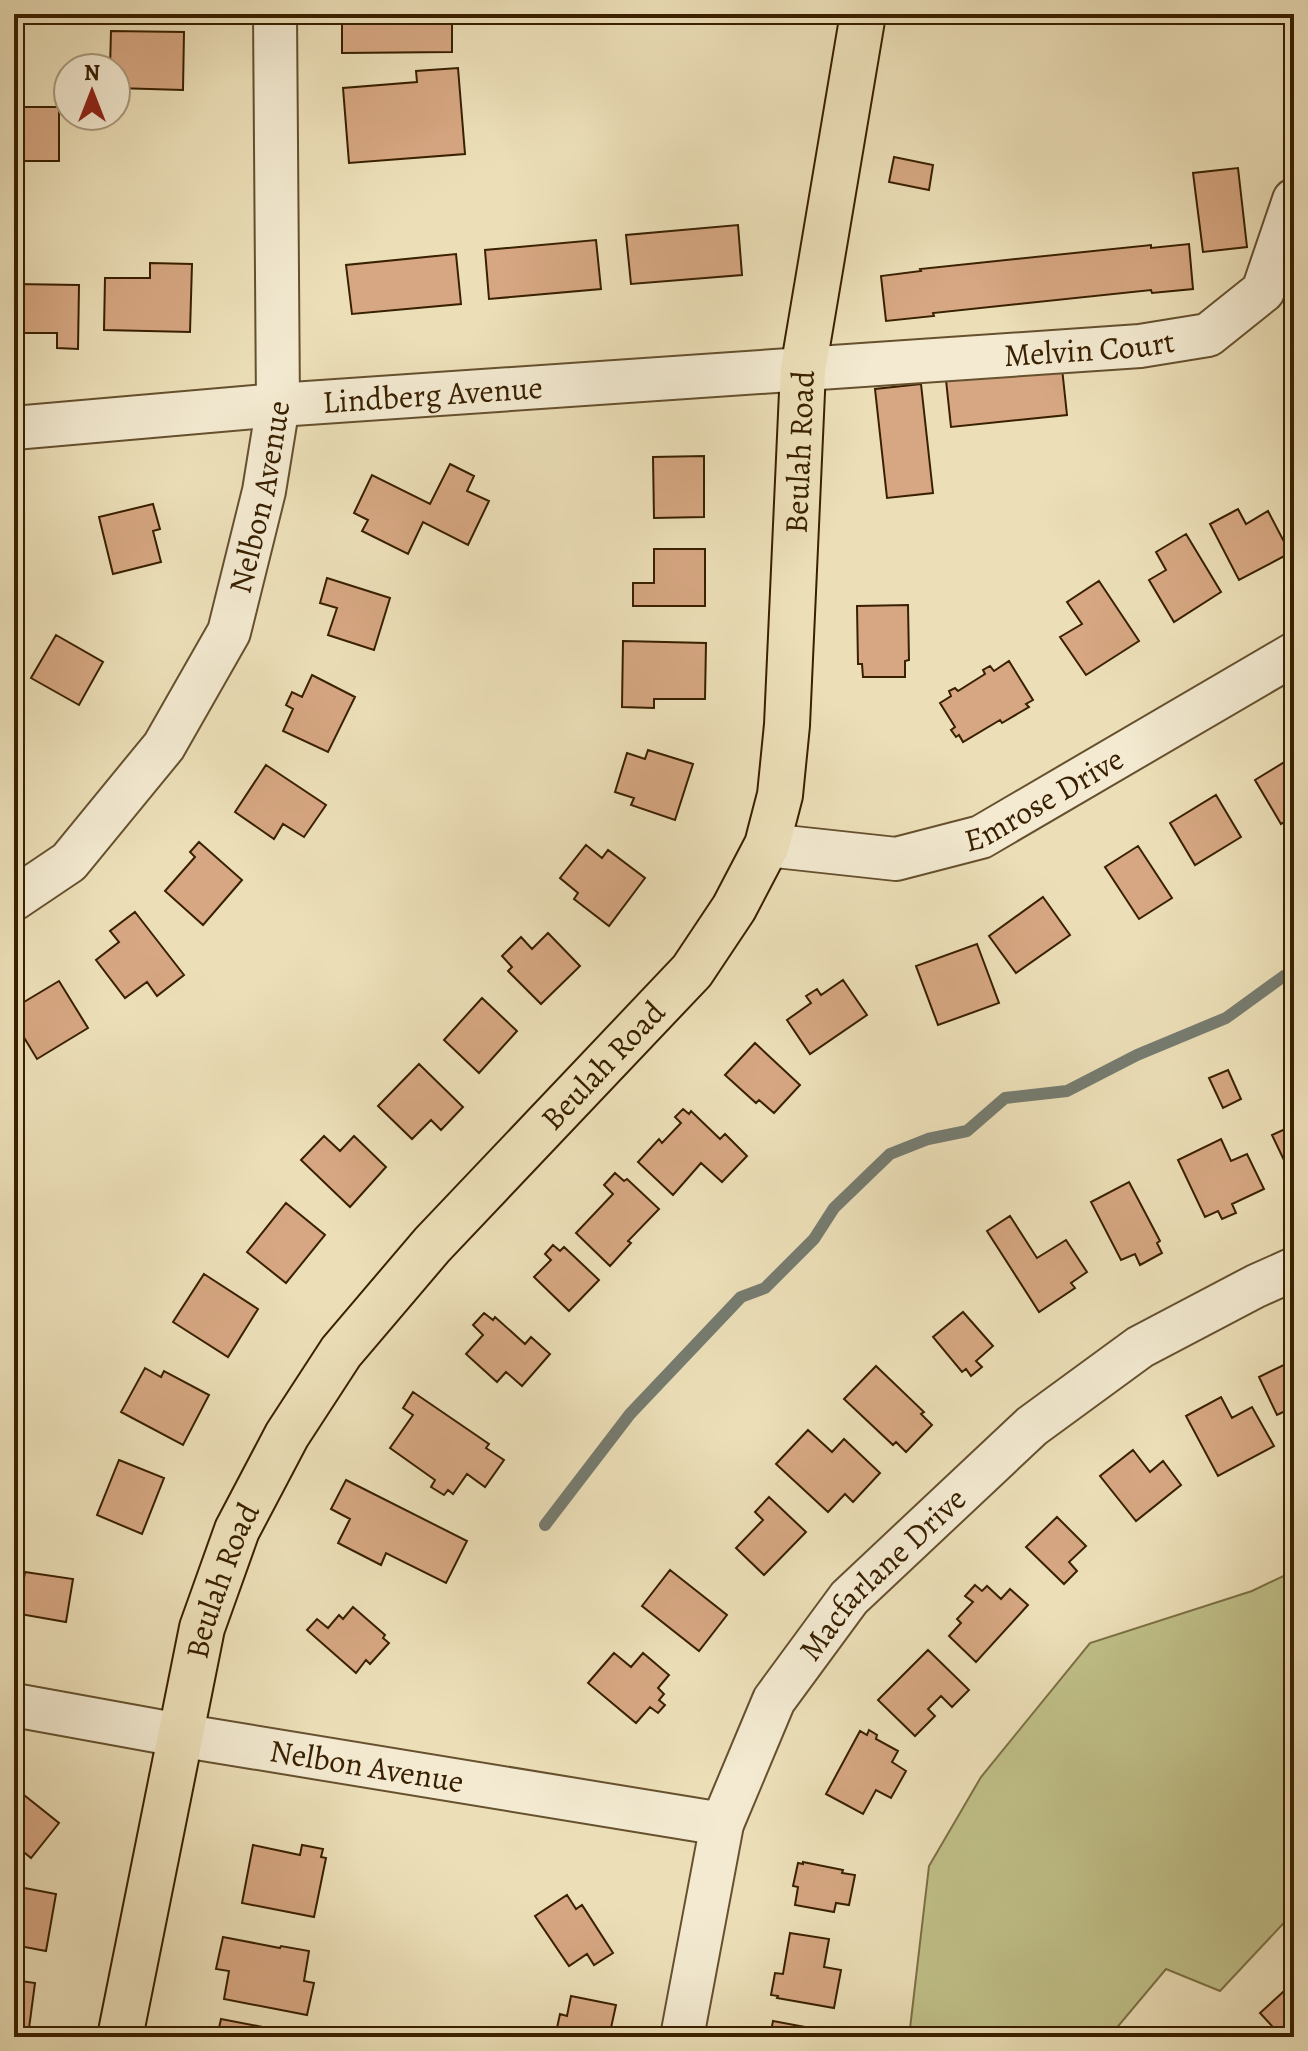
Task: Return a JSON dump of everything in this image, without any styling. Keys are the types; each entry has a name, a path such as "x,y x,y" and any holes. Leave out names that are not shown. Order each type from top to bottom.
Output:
{"main road":[{"name":"Beulah Road","path":"120,2037 202,1628 237,1530 287,1435 341,1352 432,1245 692,971 734,908 767,845 780,795 787,725 803,370 863,14"}],"street":[{"name":"Nelbon Avenue","path":"14,899 69,862 164,746 229,632 264,491 278,405 275,14"},
{"name":"Melvin Court","path":"803,370 1140,346 1208,335 1263,291 1294,200"},
{"name":"Lindberg Avenue","path":"14,428 278,405 803,370"},
{"name":"Emrose Drive","path":"767,845 896,859 981,837 1294,654"},
{"name":"Macfarlane Drive","path":"682,2037 722,1824 774,1700 849,1598 1032,1426 1140,1347 1294,1269"},
{"name":"Nelbon Avenue","path":"14,1705 722,1824"}],"green space":[{"path":"1294,1571 1294,1912 1220,1991 1166,1969 1109,2037 909,2037 929,1866 981,1777 1090,1643 1252,1591"}],"building":[{"path":"342,14 452,14 452,52 342,53"},
{"path":"111,31 184,32 183,90 132,88 132,52 110,52"},
{"path":"458,68 465,154 349,163 343,88 417,82 416,71"},
{"path":"14,107 52,107 52,132 59,132 59,161 14,161"},
{"path":"894,157 933,165 929,190 889,182"},
{"path":"1238,168 1247,247 1203,252 1193,173"},
{"path":"738,225 742,275 631,284 626,235"},
{"path":"596,240 601,289 489,299 485,250"},
{"path":"1189,244 1193,289 1152,293 1151,290 933,313 934,316 886,321 881,276 920,269 1151,245 1151,248"},
{"path":"456,254 461,304 352,314 346,265"},
{"path":"150,263 192,264 190,332 104,330 105,278 150,278"},
{"path":"14,284 79,285 78,349 57,348 57,333 24,333 24,347 14,347"},
{"path":"1062,368 1067,415 951,427 946,380"},
{"path":"921,384 933,493 887,498 875,389"},
{"path":"704,456 704,517 654,518 653,457"},
{"path":"450,464 474,476 467,491 489,501 468,545 423,522 408,554 362,531 368,520 354,513 372,475 430,504"},
{"path":"153,504 160,529 153,531 161,562 113,574 99,517"},
{"path":"1238,509 1246,524 1268,511 1290,553 1239,580 1210,524"},
{"path":"1186,534 1221,592 1174,622 1149,580 1166,570 1156,552"},
{"path":"654,549 705,549 705,606 633,606 633,583 654,583"},
{"path":"327,578 390,598 374,650 328,635 337,608 320,603"},
{"path":"1099,581 1139,641 1086,675 1060,637 1082,624 1067,602"},
{"path":"908,605 909,660 905,661 905,677 863,677 862,664 858,664 857,606"},
{"path":"56,635 103,662 79,705 31,678"},
{"path":"623,641 706,643 705,699 654,699 654,708 622,707"},
{"path":"1009,661 1033,700 1026,704 1029,707 963,742 951,730 955,727 940,703 951,696 949,691 955,688 958,691 985,674 983,670 990,666 994,671"},
{"path":"312,675 355,697 328,752 283,731 293,709 286,705 292,692 302,697"},
{"path":"1294,747 1294,820 1292,817 1281,824 1255,780 1291,758 1287,751"},
{"path":"648,750 693,764 675,820 631,805 634,798 615,792 627,753 645,759"},
{"path":"266,765 326,805 304,837 283,824 274,839 235,812"},
{"path":"1216,795 1241,837 1195,865 1170,823"},
{"path":"199,842 242,880 203,925 165,891 195,857 190,852"},
{"path":"586,845 602,858 608,850 645,878 609,926 574,899 578,893 560,878"},
{"path":"1138,846 1172,898 1139,919 1105,867"},
{"path":"1043,897 1070,935 1016,973 989,936"},
{"path":"135,912 184,975 157,996 147,982 125,998 96,960 119,942 110,931"},
{"path":"548,933 580,966 541,1004 508,971 512,967 502,956 521,937 532,949"},
{"path":"977,944 999,1003 938,1025 916,966"},
{"path":"843,980 867,1015 810,1054 787,1020 811,1003 806,996 817,989 821,995"},
{"path":"59,981 88,1028 37,1059 14,1021 14,1008"},
{"path":"482,998 517,1031 479,1073 444,1040"},
{"path":"755,1043 800,1085 774,1113 759,1100 756,1103 725,1075"},
{"path":"419,1064 463,1107 441,1130 431,1120 412,1139 378,1106"},
{"path":"1228,1070 1241,1099 1223,1108 1209,1078"},
{"path":"683,1109 689,1114 691,1111 720,1139 725,1134 747,1156 722,1182 701,1163 673,1195 638,1162 659,1139 662,1143 681,1123 675,1117"},
{"path":"1294,1125 1294,1176 1292,1177 1272,1135"},
{"path":"324,1136 340,1151 354,1136 386,1167 350,1207 301,1160"},
{"path":"1221,1139 1231,1161 1247,1154 1264,1189 1232,1204 1236,1213 1222,1219 1218,1211 1205,1217 1178,1160"},
{"path":"615,1173 624,1181 627,1179 659,1209 628,1241 631,1243 610,1266 576,1233 613,1194 604,1185"},
{"path":"1129,1182 1160,1241 1157,1243 1162,1253 1140,1265 1135,1254 1121,1260 1091,1202"},
{"path":"286,1203 325,1235 286,1283 247,1252"},
{"path":"1010,1216 1037,1258 1066,1240 1087,1272 1071,1283 1075,1288 1039,1312 987,1231"},
{"path":"553,1245 560,1251 564,1247 599,1280 569,1311 534,1277 551,1260 545,1254"},
{"path":"204,1274 258,1309 228,1357 173,1322"},
{"path":"963,1312 993,1346 976,1361 982,1367 971,1376 966,1369 962,1372 933,1337"},
{"path":"484,1313 493,1320 495,1317 525,1344 531,1337 550,1354 522,1386 506,1372 497,1382 466,1354 483,1335 473,1325"},
{"path":"1294,1360 1294,1407 1277,1415 1259,1377"},
{"path":"876,1366 924,1412 921,1414 932,1425 906,1452 896,1442 893,1445 844,1399"},
{"path":"145,1368 161,1377 164,1371 209,1395 183,1445 121,1412"},
{"path":"413,1392 489,1444 486,1448 504,1460 485,1487 467,1474 453,1494 448,1490 444,1495 431,1487 435,1480 390,1448 413,1415 403,1408"},
{"path":"1221,1397 1232,1418 1252,1407 1274,1446 1218,1476 1186,1416"},
{"path":"808,1430 832,1452 844,1439 880,1473 853,1502 845,1494 828,1512 776,1464"},
{"path":"1133,1450 1150,1472 1163,1461 1181,1485 1136,1521 1100,1476"},
{"path":"119,1460 164,1478 142,1534 97,1515"},
{"path":"346,1480 467,1541 446,1583 386,1553 381,1565 338,1543 350,1519 331,1509"},
{"path":"769,1497 806,1532 764,1575 736,1548 763,1520 755,1512"},
{"path":"1057,1517 1086,1546 1069,1562 1077,1571 1064,1584 1026,1547"},
{"path":"670,1570 727,1615 699,1651 642,1606"},
{"path":"25,1572 73,1579 66,1622 14,1613 14,1587 22,1589"},
{"path":"975,1585 982,1591 987,1586 1001,1599 1010,1589 1028,1605 976,1662 949,1636 961,1623 957,1619 973,1602 965,1596"},
{"path":"353,1607 385,1635 383,1638 389,1643 370,1664 366,1660 356,1673 307,1630 317,1619 328,1628 339,1615 343,1619"},
{"path":"928,1650 969,1690 952,1707 941,1696 928,1709 935,1716 915,1736 878,1700"},
{"path":"614,1653 631,1667 643,1653 669,1675 658,1688 664,1694 659,1700 665,1705 658,1713 650,1707 636,1723 588,1683"},
{"path":"869,1730 877,1735 876,1739 898,1751 892,1762 906,1771 891,1798 876,1790 863,1814 826,1794 860,1731 867,1735"},
{"path":"14,1787 59,1823 31,1858 14,1844"},
{"path":"253,1845 300,1855 302,1845 323,1849 321,1857 326,1858 314,1917 242,1903"},
{"path":"798,1863 855,1875 849,1905 836,1903 834,1912 795,1905 798,1887 793,1886"},
{"path":"14,1886 56,1894 46,1951 14,1945"},
{"path":"567,1895 576,1909 582,1905 613,1953 594,1965 587,1954 569,1966 535,1916"},
{"path":"790,1933 829,1939 824,1967 841,1970 834,2008 771,1995 775,1973 783,1974"},
{"path":"223,1937 309,1951 304,1981 314,1983 307,2015 224,1999 229,1971 216,1969"},
{"path":"14,1980 35,1983 28,2036 14,2034"},
{"path":"1294,1982 1294,2037 1282,2037 1260,2013"},
{"path":"571,1996 616,2005 609,2037 555,2037 560,2014 567,2016"},
{"path":"221,2019 268,2028 267,2036 271,2037 217,2037"},
{"path":"773,2021 816,2029 814,2037 770,2037"}],"waterway":[{"path":"545,1525 630,1414 741,1297 765,1288 814,1239 834,1208 890,1154 928,1139 967,1131 1005,1098 1067,1091 1137,1055 1226,1018 1284,976 1294,973"}]}
